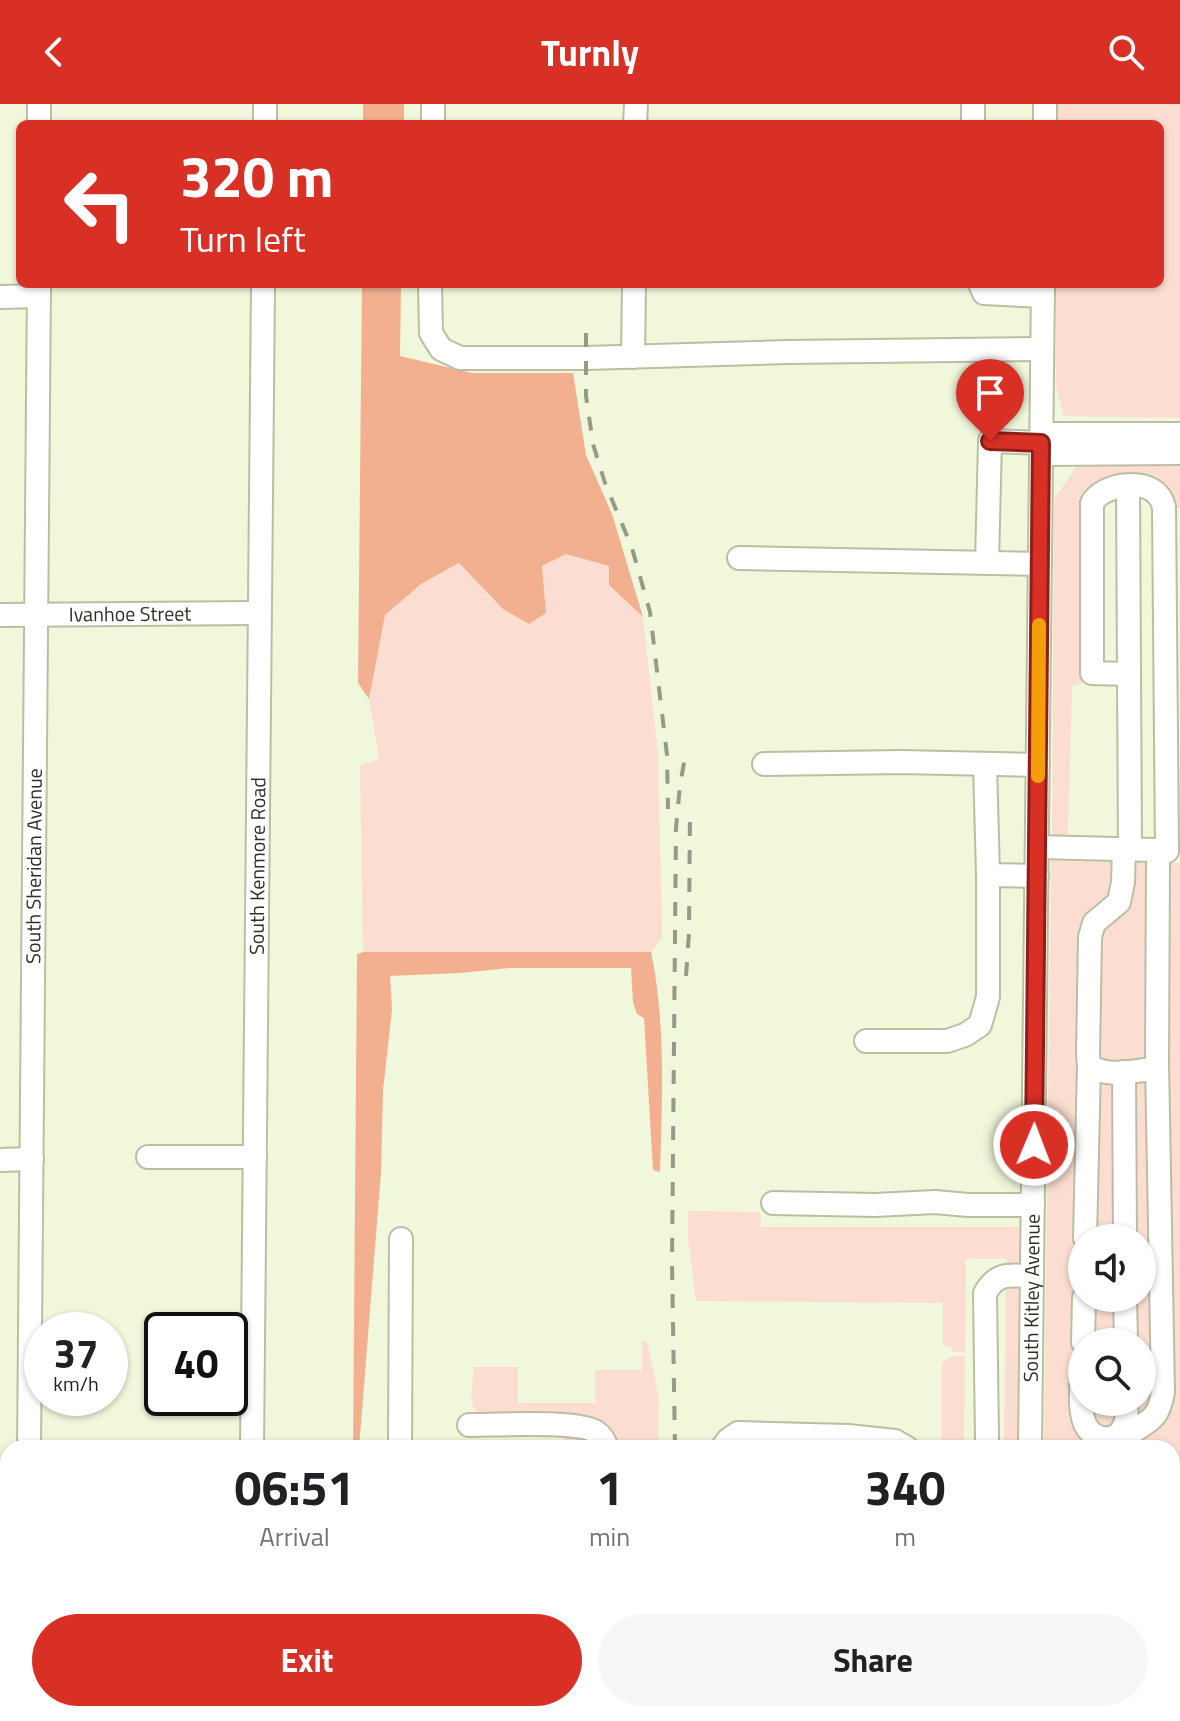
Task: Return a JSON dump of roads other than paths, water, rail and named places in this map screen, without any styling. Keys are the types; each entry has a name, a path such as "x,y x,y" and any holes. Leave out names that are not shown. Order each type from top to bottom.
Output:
{"street":[{"name":"South Kenmore Road","path":"252,1440 263,288"},
{"path":"430,288 431,333 441,349 460,358 1042,349"},
{"path":"633,357 634,288"},
{"path":"982,288 984,293 1043,290"},
{"path":"0,297 39,290"},
{"name":"South Sheridan Avenue","path":"29,1440 39,290"},
{"name":"South Kitley Avenue","path":"1030,1440 1043,290"},
{"path":"1041,444 1180,434"},
{"path":"987,563 990,441 1180,453"},
{"path":"1037,847 1167,851 1164,507 1160,497 1152,490 1135,485 1107,489 1097,495 1092,503 1092,673 1129,674"},
{"path":"1085,1224 1090,937 1094,923 1119,902 1127,849 1128,486"},
{"path":"739,558 1040,564"},
{"name":"Ivanhoe Street","path":"0,615 259,613"},
{"path":"764,764 901,762 1038,765"},
{"path":"866,1041 947,1041 965,1035 980,1025 988,997 985,764"},
{"path":"1123,1428 1134,1431 1154,1419 1163,1392 1157,1062 1158,859 1155,850"},
{"path":"988,875 1037,876"},
{"path":"1089,1065 1097,1071 1124,1072 1153,1069 1157,1062"},
{"path":"1124,1072 1125,1224"},
{"path":"148,1157 255,1157"},
{"path":"0,1160 32,1159"},
{"path":"773,1203 1033,1205"},
{"path":"400,1440 401,1239"},
{"path":"987,1438 985,1293 992,1282 1003,1276 1032,1276"},
{"path":"1083,1416 1091,1433 1103,1439 1118,1435 1126,1416"},
{"path":"469,1425 574,1425 596,1432 603,1440"},
{"path":"728,1440 738,1433 886,1440"}],"railway":[{"path":"586,333 586,396 593,444 605,483 632,548 650,612 667,755 668,809"},
{"path":"675,1440 672,1262 676,828 686,752"},
{"path":"686,976 690,812"}]}
